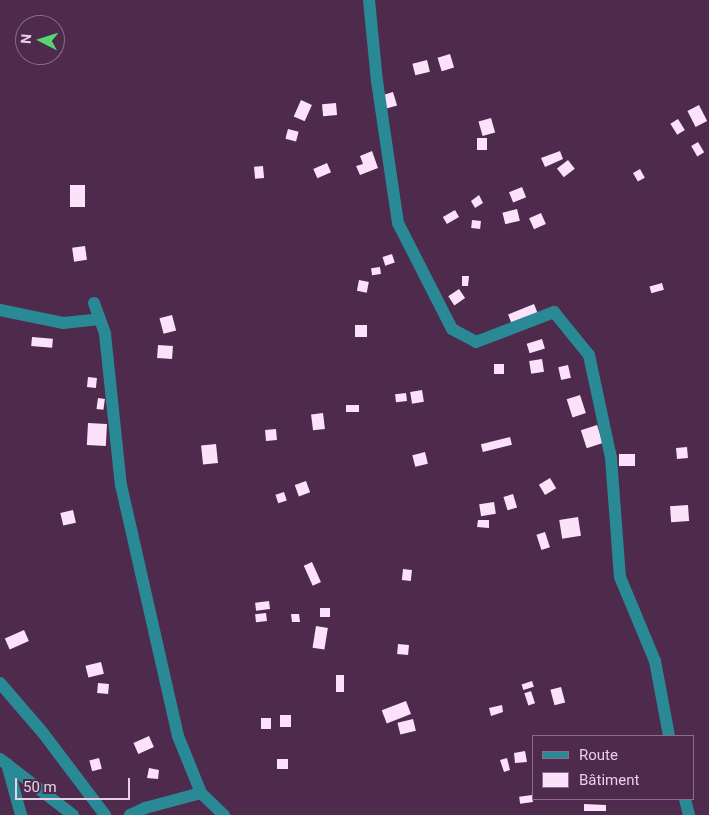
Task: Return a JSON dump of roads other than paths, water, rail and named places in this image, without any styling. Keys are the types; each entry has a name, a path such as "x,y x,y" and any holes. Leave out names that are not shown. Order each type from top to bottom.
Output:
{"street":[{"path":"369,0 377,81 398,223 452,328 476,342 554,312 589,355 611,458 620,577 655,661 669,735"},
{"path":"94,303 105,334 121,485 178,736 201,792 224,815"},
{"path":"0,310 63,324 100,319"},
{"path":"0,683 43,733 105,815"},
{"path":"4,761 21,815"},
{"path":"4,761 73,815"},
{"path":"130,815 145,808 201,792"},
{"path":"685,800 689,815"}]}
